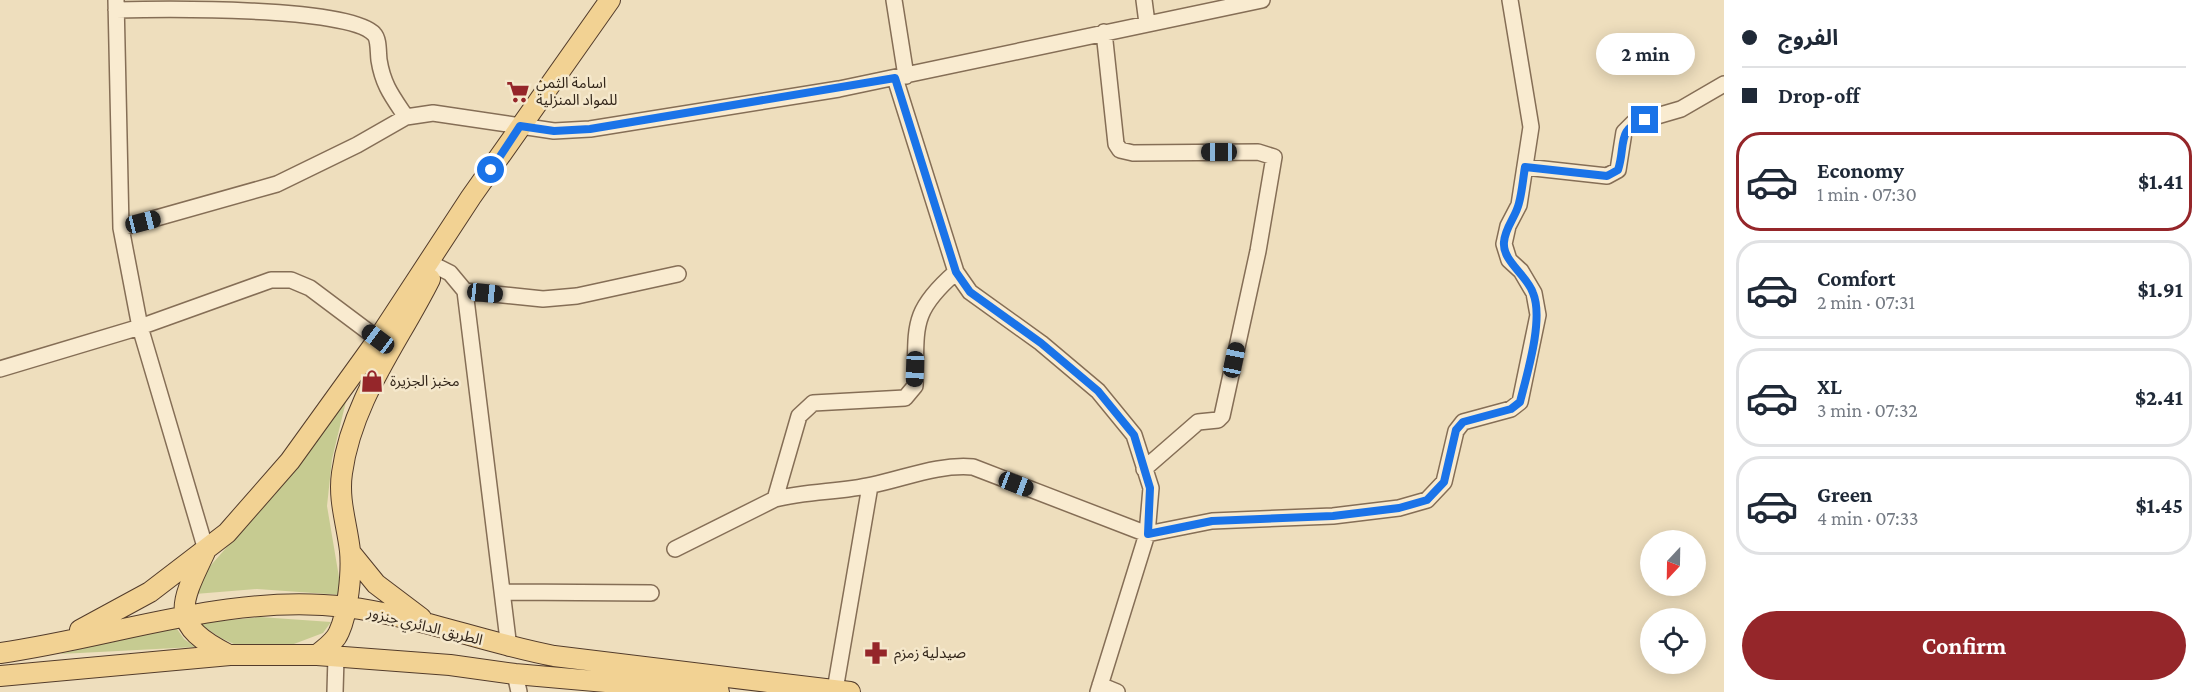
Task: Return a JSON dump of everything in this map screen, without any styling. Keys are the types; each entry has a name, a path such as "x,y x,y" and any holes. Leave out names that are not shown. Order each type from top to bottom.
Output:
{"main road":[{"path":"56,642 150,592 206,550 227,533 290,461 378,339 471,197 610,0"},
{"path":"327,656 339,632 346,607 350,552 342,509 341,475 349,434 361,402 413,313 471,197"},
{"path":"206,550 190,584 184,616 191,632 230,655"},
{"path":"350,552 376,584 403,606 439,629"},
{"name":"الطريق الدائري جنزور","path":"0,652 240,606 346,607 404,619 509,648 554,656 843,691"},
{"name":"الطريق الدائري جنزور","path":"0,676 230,655 327,656 450,665 517,683 719,692"}],"street":[{"path":"894,0 901,77 956,272 970,292 1041,343 1098,391 1134,435 1150,488 1148,534 1099,688 1117,692"},
{"path":"1144,0 1147,23"},
{"path":"121,228 277,184 357,145 406,117 434,112 554,131 590,129 901,77 1262,0"},
{"path":"675,549 775,499 807,492 870,486 954,465 973,467 1148,534 1212,521 1333,516 1399,508 1427,500 1444,482 1456,430 1463,422 1511,409 1520,402 1538,315 1534,293 1521,271 1509,260 1503,244 1508,226 1519,205 1531,127 1510,0"},
{"path":"206,550 140,327 121,228 116,5 200,8 346,19 369,29 376,36 382,81 406,117"},
{"path":"1104,32 1116,144 1120,150 1132,153 1258,152 1274,157 1258,251 1222,416 1218,420 1198,422 1144,469"},
{"path":"1525,167 1607,176 1618,170 1624,132 1633,123 1674,112 1724,84"},
{"path":"436,266 450,273 465,291 509,648"},
{"path":"775,499 799,416 805,408 813,403 905,398 911,392 915,386 920,313 934,292 956,272"},
{"path":"465,291 543,299 577,296 678,273"},
{"path":"0,369 140,327 271,280 291,280 310,288 378,339"},
{"path":"843,691 870,486"},
{"path":"502,592 651,593"},
{"path":"327,656 335,692"}],"green space":[{"path":"349,389 332,459 327,506 342,595 257,589 195,594 197,581 279,488"},
{"path":"260,617 331,622 323,633 286,647 238,646 219,637 199,623"},
{"path":"175,626 184,639 195,647 60,654"}],"place":[{"name":"اسامة الثمن للمواد المنزلية","path":"518,92"},
{"name":"مخبز الجزيرة","path":"372,381"},
{"name":"صيدلية زمزم","path":"876,653"}],"route":[{"path":"491,170 520,126 554,131 590,129 895,78 956,272 970,292 1041,343 1098,391 1134,435 1150,488 1148,534 1212,521 1333,516 1399,508 1427,500 1444,482 1456,430 1463,422 1511,409 1520,402 1538,315 1534,293 1521,271 1509,260 1503,244 1508,226 1519,205 1525,167 1607,176 1618,170 1622,158 1624,132 1633,123 1645,120"}]}
